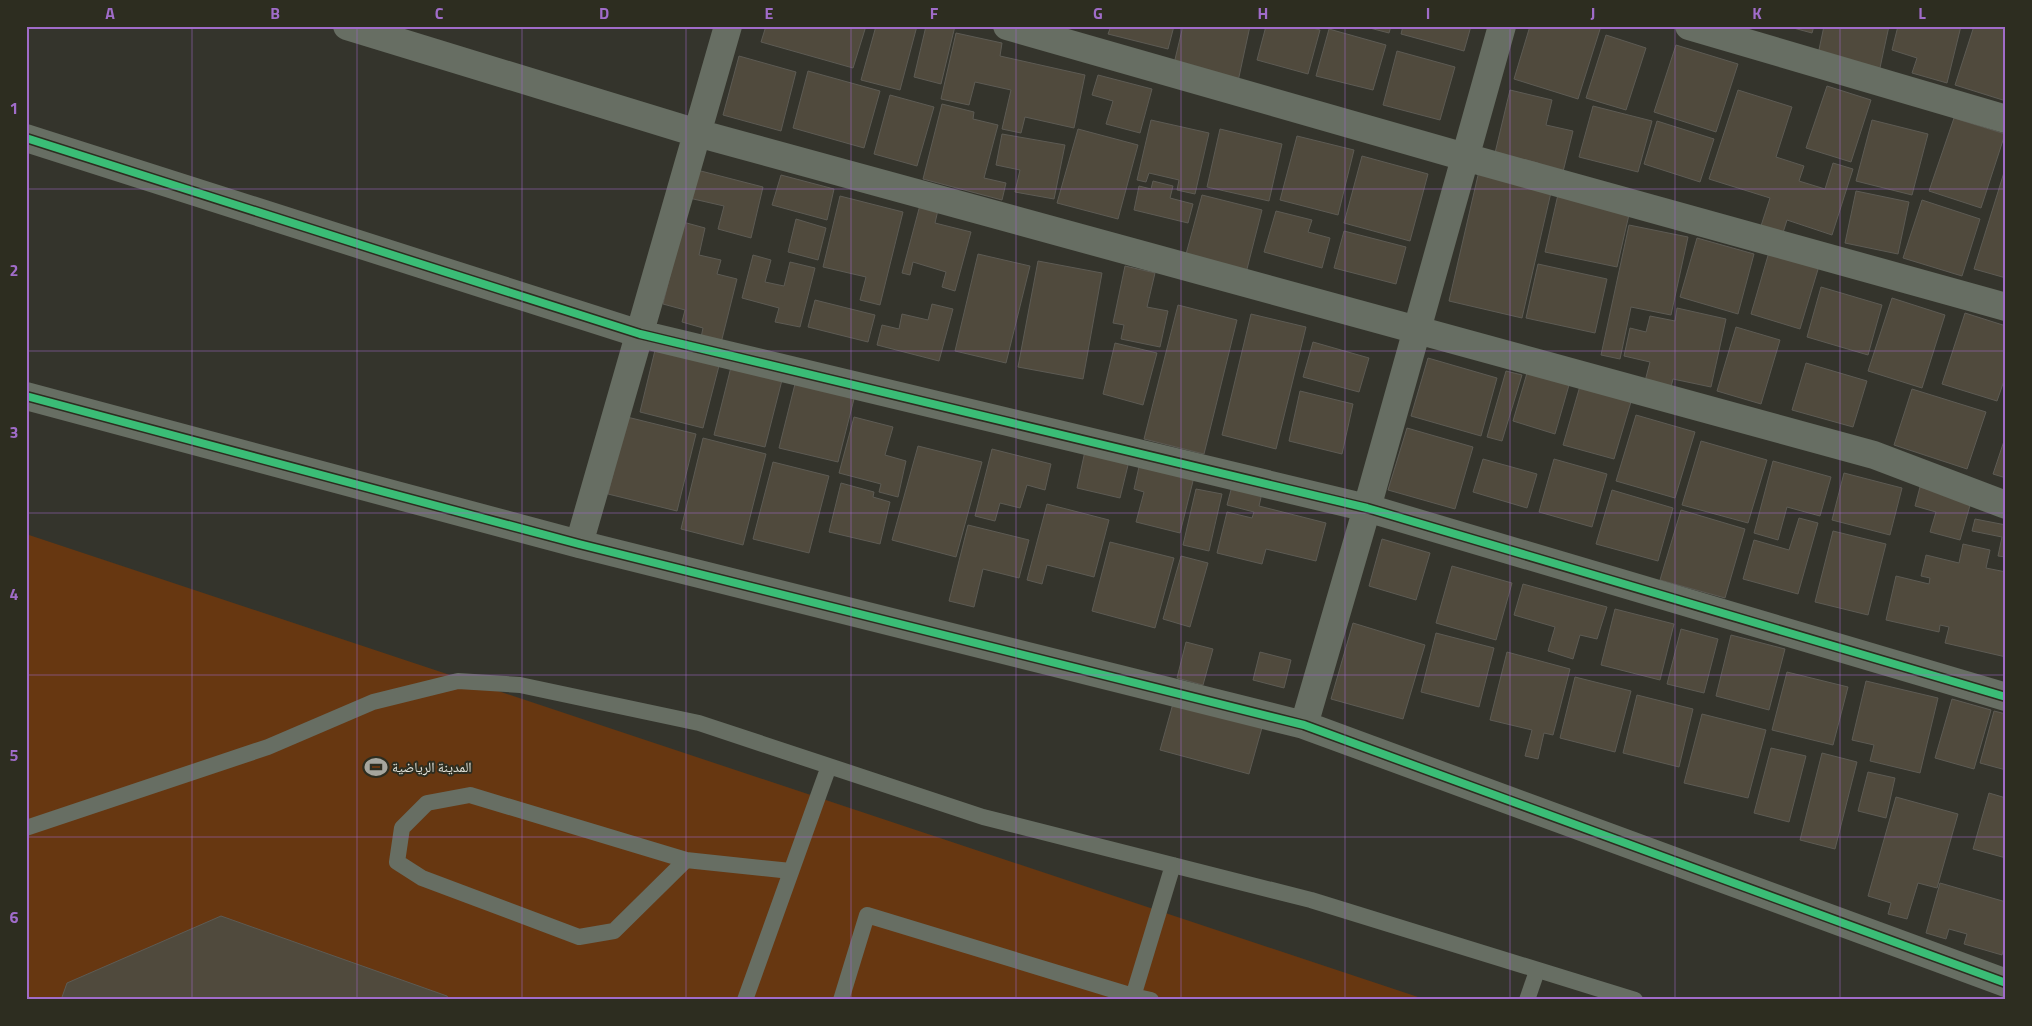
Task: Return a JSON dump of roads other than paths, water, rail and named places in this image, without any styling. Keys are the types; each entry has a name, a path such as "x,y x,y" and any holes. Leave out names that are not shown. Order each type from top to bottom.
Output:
{"street":[{"path":"347,26 697,133 1874,455 2006,505"},
{"path":"579,544 728,26"},
{"path":"1007,26 1465,157 2006,307"},
{"path":"1304,725 1502,26"},
{"path":"1689,26 2006,119"},
{"path":"26,138 640,334 1367,508 2006,697"},
{"path":"26,396 579,544 1304,725 2006,983"}],"lane":[{"path":"26,828 268,747 373,702 458,681 520,685 699,723 983,817 1310,900 1537,971 1603,996 1635,1000"},
{"path":"745,1000 829,766"},
{"path":"686,860 614,931 579,937 422,878 397,862 402,828 427,803 470,795 686,860 791,871"},
{"path":"1133,998 1173,866"},
{"path":"841,1000 868,915 1133,998 1151,1000"},
{"path":"1527,1000 1537,971"}],"place":[{"name":"المدينة الرياضية","path":"376,767"}]}
